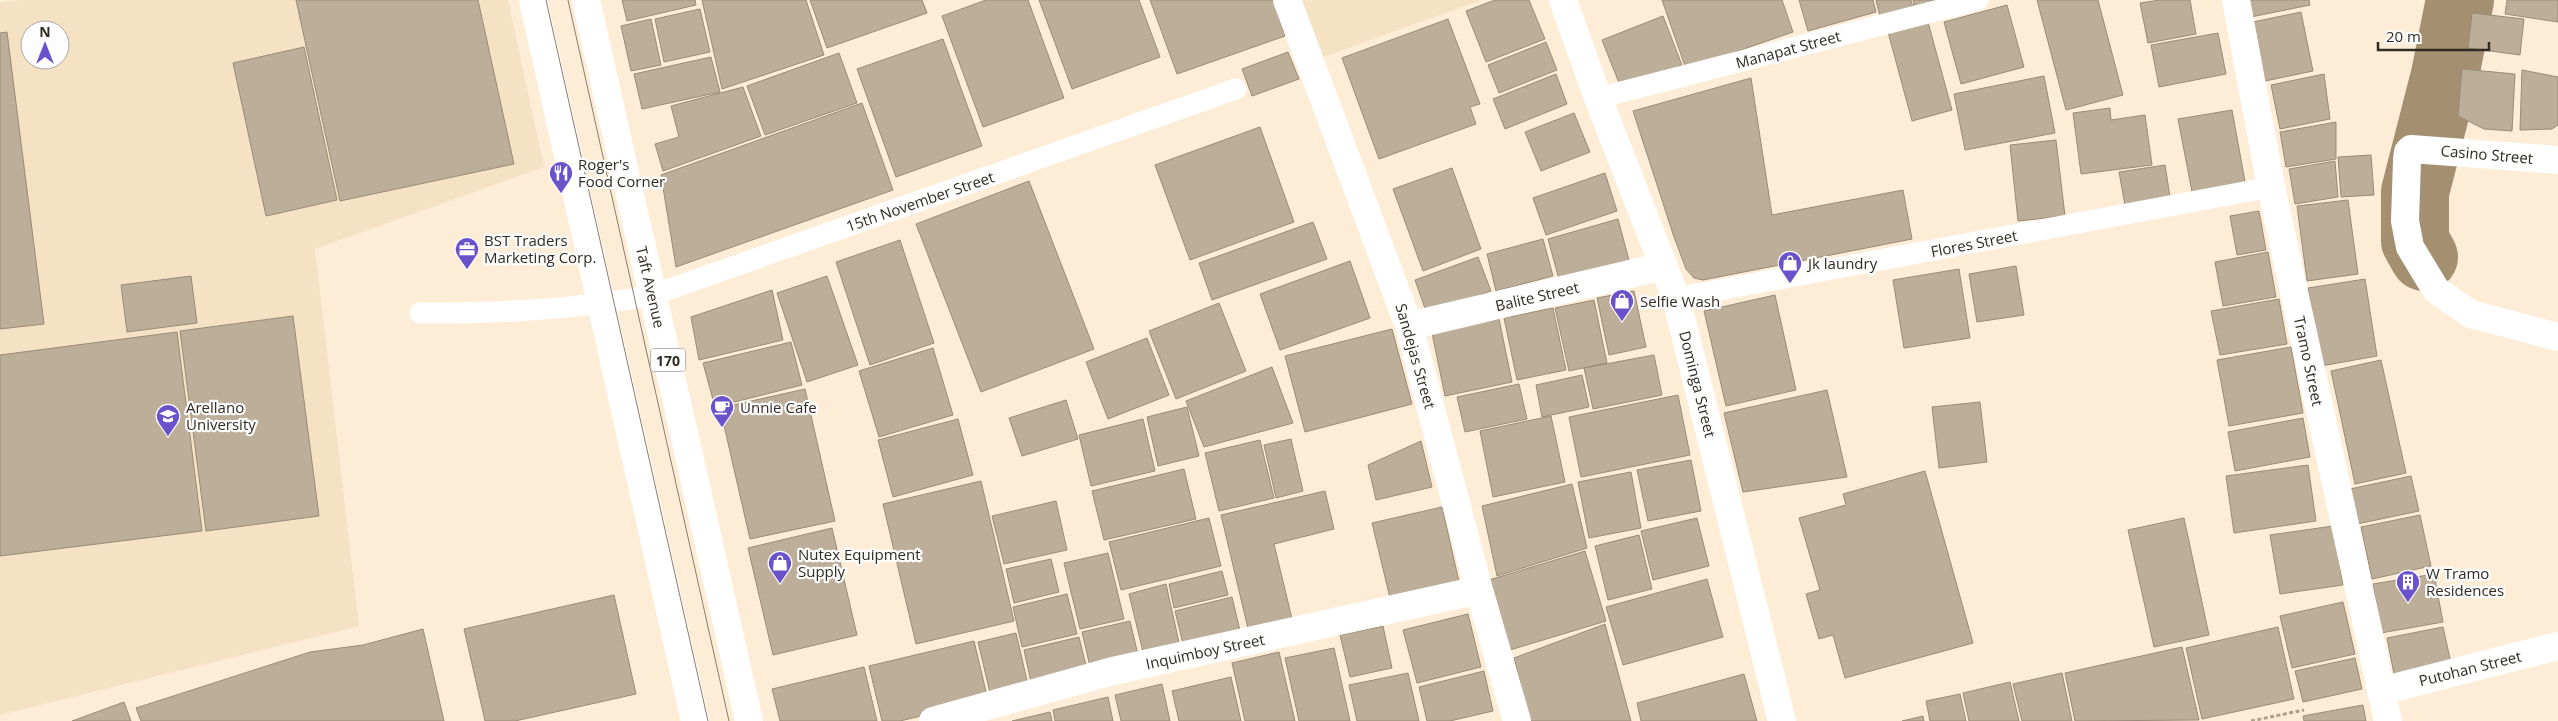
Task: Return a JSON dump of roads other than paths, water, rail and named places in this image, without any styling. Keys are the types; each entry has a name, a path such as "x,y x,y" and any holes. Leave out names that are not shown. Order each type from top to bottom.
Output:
{"street":[{"path":"533,0 695,721"},
{"name":"Taft Avenue","path":"586,0 749,721"},
{"name":"Sandejas Street","path":"1287,0 1409,326 1479,590 1517,721"},
{"name":"Dominga Street","path":"1563,0 1598,98 1676,298 1782,721"},
{"name":"Tramo Street","path":"2236,0 2271,187 2388,721"},
{"name":"Casino Street","path":"2558,160 2415,148 2408,152 2407,160 2406,221 2410,247 2436,290 2471,314 2558,337"},
{"name":"Balite Street","path":"1409,326 1664,266"},
{"name":"Inquimboy Street","path":"933,721 1113,671 1479,590"},
{"name":"Putohan Street","path":"2381,691 2558,646"}],"lane":[{"name":"Manapat Street","path":"1598,98 1978,0"},
{"name":"15th November Street","path":"420,313 483,313 602,305 653,295 1236,89"},
{"name":"Flores Street","path":"1676,298 2271,187"}],"waterway":[{"path":"2424,257 2415,241 2415,192 2445,75 2460,0"}],"tram line":[{"path":"546,0 708,721"},
{"path":"568,0 729,721"}],"place":[{"name":"Roger's Food Corner","path":"561,194"},
{"name":"BST Traders Marketing Corp.","path":"467,270"},
{"name":"Jk laundry","path":"1790,284"},
{"name":"Selfie Wash","path":"1622,322"},
{"name":"Unnie Cafe","path":"722,428"},
{"name":"Arellano University","path":"168,437"},
{"name":"Nutex Equipment Supply","path":"780,584"},
{"name":"W Tramo Residences","path":"2408,603"}]}
